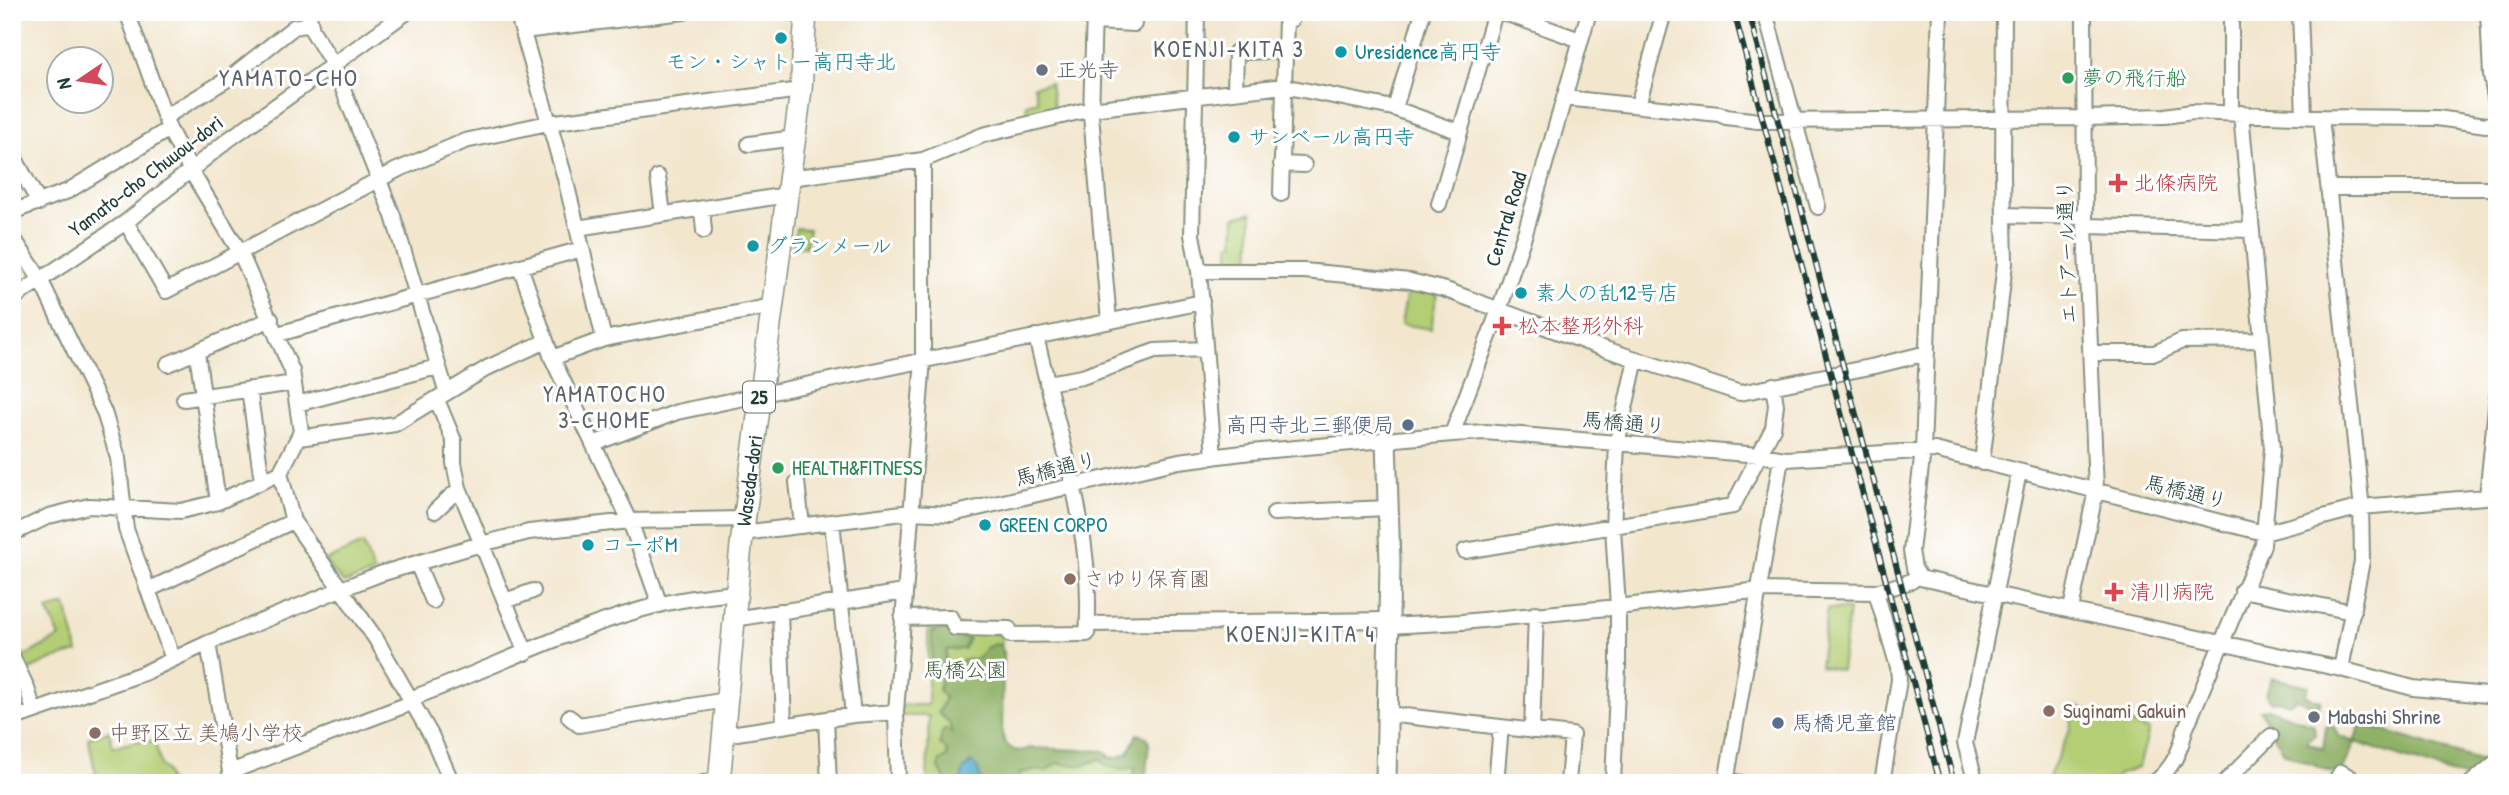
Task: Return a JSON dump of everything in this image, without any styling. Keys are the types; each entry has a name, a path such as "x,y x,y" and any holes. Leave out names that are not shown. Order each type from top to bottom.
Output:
{"main road":[{"name":"Waseda-dori","path":"713,782 724,736 744,526 801,90 806,12"}],"street":[{"path":"12,534 49,516 89,506 181,511 218,502 280,473 301,432 292,370 278,334 240,252 191,171 167,123 127,12"},
{"name":"Yamato-cho Chuuou-dori","path":"12,299 127,222 228,140 407,12"},
{"path":"517,12 577,228 604,339"},
{"path":"523,31 628,15 684,12"},
{"path":"1197,12 1192,235 1199,271 1214,457"},
{"path":"1280,194 1286,19 1292,19 1293,12"},
{"path":"1393,108 1423,12"},
{"path":"1439,204 1494,12"},
{"path":"1502,12 1580,40"},
{"name":"Central Road","path":"1452,434 1526,230 1589,12"},
{"path":"1638,105 1664,12"},
{"path":"1765,12 1818,208"},
{"path":"1940,12 1923,450 1911,551 1920,578 2341,669 2413,688 2497,696"},
{"path":"1982,463 2005,263 2004,12"},
{"name":"エトアール通り","path":"2071,609 2096,490 2085,222 2084,12"},
{"path":"2154,783 2171,766 2183,741 2220,643 2263,545 2272,449 2252,230 2236,113 2231,12"},
{"path":"2300,12 2304,116"},
{"path":"2488,12 2491,76 2497,108"},
{"path":"1109,321 1091,109 1094,17 1134,24"},
{"path":"12,212 68,191 99,173 309,18 334,66 393,216 437,367 441,396 454,441 454,463 460,492 526,653"},
{"path":"1235,91 1236,52 1284,51"},
{"path":"577,228 702,209 788,187 923,160 983,135 1091,109 1235,91 1283,86 1393,108 1460,132"},
{"path":"127,222 166,291 378,180 465,141 548,123 801,90"},
{"path":"1564,99 1719,114 1759,121 2085,118 2165,116 2192,112 2413,117 2486,125 2497,123"},
{"path":"2321,117 2361,507 2362,561 2341,669"},
{"path":"750,144 795,138"},
{"path":"12,153 39,203"},
{"path":"898,783 896,712 923,359 923,160"},
{"path":"1281,164 1304,165"},
{"path":"658,177 663,215"},
{"path":"2329,188 2497,188"},
{"path":"702,209 704,231"},
{"path":"2005,215 2085,222 2252,230"},
{"path":"12,236 40,279 104,412 118,458 126,529 173,659"},
{"path":"278,334 582,249"},
{"path":"520,266 552,358 630,521 660,605"},
{"path":"1199,271 1304,271 1410,281 1446,290 1636,359 1740,393 1927,353"},
{"path":"593,444 677,412 1202,302"},
{"path":"552,358 604,339 772,306"},
{"path":"168,364 271,319"},
{"path":"902,618 950,617 955,628 1009,629 1010,635 1087,634 1088,563 1073,486 1037,336"},
{"path":"2091,353 2155,353 2182,341 2261,340"},
{"path":"299,438 395,424 489,366 545,341"},
{"path":"1047,383 1082,377 1155,351 1205,349"},
{"path":"197,352 218,502"},
{"path":"1614,783 1618,607 1613,527 1616,444 1636,359"},
{"path":"297,404 437,367"},
{"path":"184,399 294,383"},
{"path":"1465,551 1733,506 1773,428 1776,405 1773,386"},
{"path":"249,389 262,481"},
{"path":"2492,496 2496,403"},
{"name":"馬橋通り","path":"12,719 144,673 208,643 341,589 417,563 529,532 630,521 802,526 911,512 952,514 1161,465 1214,457 1452,434 1485,432 1781,459 1935,450 2264,533 2361,507 2492,496"},
{"path":"1386,440 1390,562 1387,783"},
{"path":"1732,782 1759,590 1781,459"},
{"path":"1976,783 1965,743 2019,472"},
{"path":"280,473 293,521 376,639 432,737 452,783"},
{"path":"797,482 802,526"},
{"path":"435,511 451,496 460,492"},
{"path":"1275,513 1388,508"},
{"path":"148,590 293,521"},
{"path":"832,522 853,715"},
{"path":"417,563 433,601"},
{"path":"1088,624 1462,622 1759,590 1876,592 1912,581 1917,574"},
{"path":"505,601 533,590"},
{"path":"2242,590 2353,612"},
{"path":"734,620 904,592"},
{"path":"1876,592 1898,667 1899,680 1882,783"},
{"path":"208,643 231,777 410,702 415,697 601,623 660,605 737,593"},
{"path":"780,611 784,726"},
{"path":"1532,731 1536,614"},
{"path":"12,656 34,711"},
{"path":"569,717 579,725 726,700"},
{"path":"724,736 853,715 896,712"},
{"path":"1387,714 1572,735 1568,783"},
{"path":"826,719 829,783"},
{"path":"1496,783 1501,727"},
{"path":"2224,783 2271,736"},
{"path":"2471,783 2497,761"},
{"path":"2333,783 2341,772 2360,783"}],"green space":[{"path":"1050,83 1055,112 1028,117 1026,104 1038,101 1034,86"},
{"path":"1252,212 1250,265 1229,264 1229,244 1234,244 1235,217"},
{"path":"796,228 809,229 806,247 793,247"},
{"path":"1408,286 1437,292 1431,329 1401,324"},
{"path":"363,544 374,573 344,583 324,561"},
{"path":"66,605 78,652 56,658 25,672 19,659 60,637 47,610"},
{"path":"1827,609 1849,610 1841,670 1820,666"},
{"name":"馬橋公園","path":"945,622 1002,635 999,754 1141,758 1141,783 927,783 929,716 901,716 901,705 928,705 928,623"},
{"path":"942,628 954,636 969,638 964,649 947,650 944,666 932,667 932,632"},
{"name":"馬橋公園","path":"1000,645 1003,653 1002,734 1012,749 1104,751 1109,755 1106,757 1114,759 1128,753 1137,734 1147,737 1149,743 1145,783 1132,783 1135,767 1120,770 1105,764 1101,758 1084,764 1057,763 1046,771 1020,773 1015,783 947,783 939,768 939,762 947,757 947,753 940,744 942,732 946,729 952,733 949,722 938,713 945,698 939,691 941,675 945,669 953,670 963,660 977,658 985,648"},
{"path":"2272,678 2309,686 2305,696 2321,701 2319,707 2296,699 2289,704 2277,700 2271,702 2266,693"},
{"path":"2074,706 2149,730 2139,767 2118,774 2114,783 2046,783 2070,729"},
{"path":"2270,709 2314,725 2315,735 2308,743 2323,749 2326,727 2329,725 2334,727 2338,736 2354,742 2361,724 2488,763 2468,779 2355,742 2343,770 2333,773 2284,753 2260,710"},
{"path":"109,731 113,747 143,740 155,742 169,783 98,783 88,738"}],"water":[{"path":"971,762 977,767 982,783 961,783 963,771"}],"railway":[{"path":"1734,12 1940,783"},
{"path":"1749,12 1954,783"}],"place":[{"name":"モン・シャトー高円寺北","path":"781,38"},
{"name":"Uresidence高円寺","path":"1341,52"},
{"name":"正光寺","path":"1042,70"},
{"name":"夢の飛行船","path":"2068,78"},
{"name":"サンベール高円寺","path":"1234,137"},
{"name":"北條病院","path":"2118,183"},
{"name":"グランメール","path":"753,246"},
{"name":"素人の乱12号店","path":"1521,293"},
{"name":"松本整形外科","path":"1502,326"},
{"name":"高円寺北三郵便局","path":"1408,425"},
{"name":"HEALTH&FITNESS","path":"778,468"},
{"name":"GREEN CORPO","path":"985,525"},
{"name":"コーポM","path":"588,545"},
{"name":"さゆり保育園","path":"1070,579"},
{"name":"清川病院","path":"2114,592"},
{"name":"Suginami Gakuin","path":"2049,711"},
{"name":"Mabashi Shrine","path":"2314,717"},
{"name":"馬橋児童館","path":"1778,723"},
{"name":"中野区立 美鳩小学校","path":"95,733"}],"district":[{"name":"KOENJI-KITA 3","path":"1229,49"},
{"name":"YAMATO-CHO","path":"289,78"},
{"name":"YAMATOCHO 3-CHOME","path":"605,407"},
{"name":"KOENJI-KITA 4","path":"1301,634"}]}
